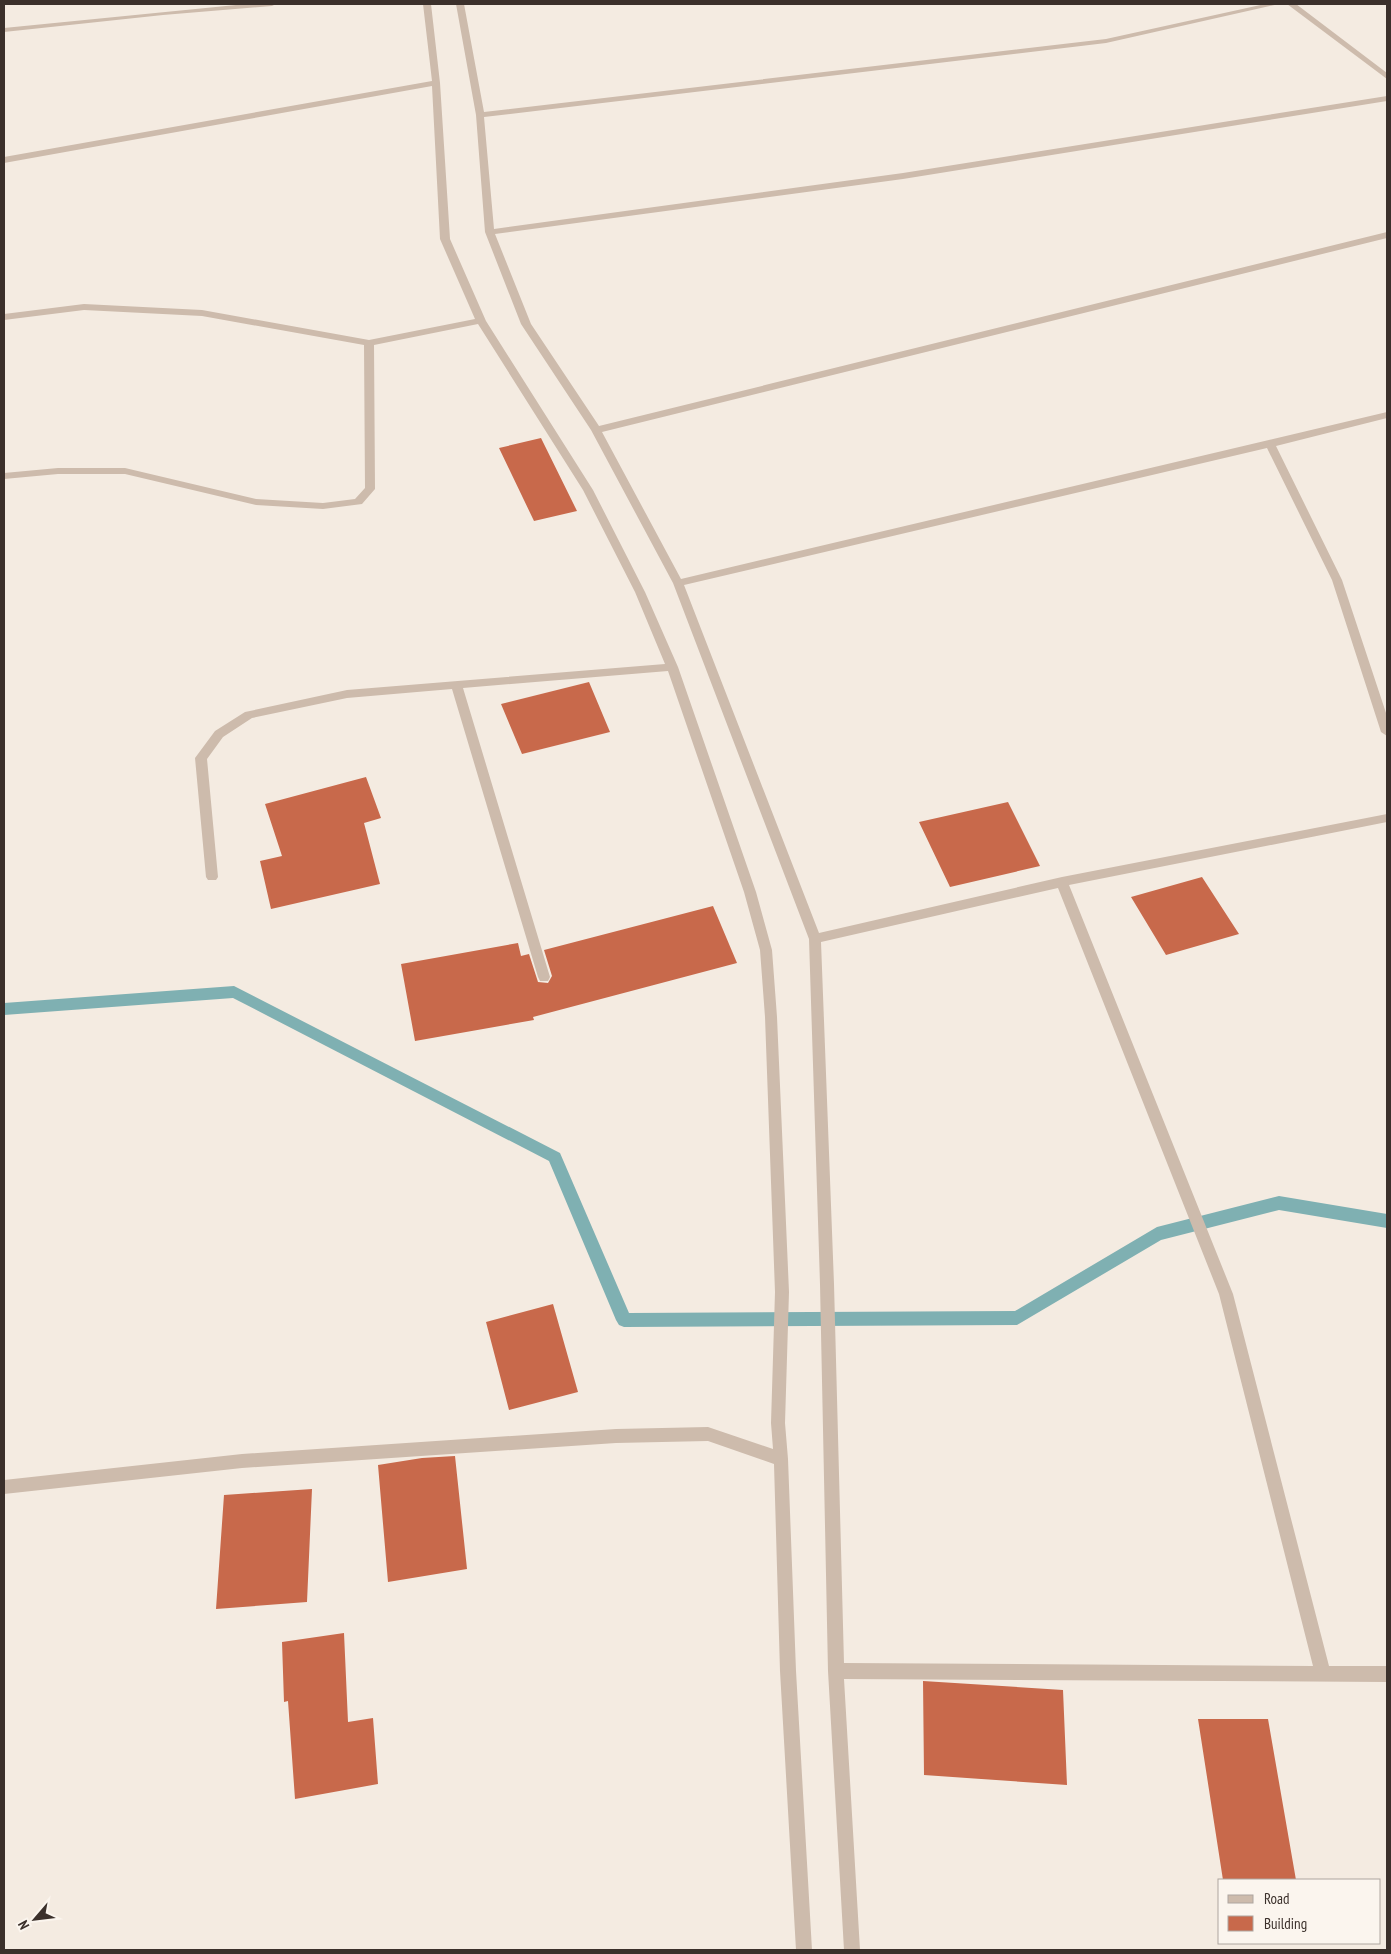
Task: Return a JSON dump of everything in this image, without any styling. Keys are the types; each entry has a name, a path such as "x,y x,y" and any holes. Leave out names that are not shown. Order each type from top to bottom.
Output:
{"street":[{"path":"4,30 163,13 272,4"},
{"path":"427,4 436,83 445,238 481,321 588,490 640,592 672,666 750,892 766,950 771,1017 782,1292 778,1423 781,1459 788,1671 804,1950"},
{"path":"460,4 480,115 490,232 526,324 596,430 678,583 815,939 827,1284 836,1671 852,1950"},
{"path":"480,115 1106,41 1274,4"},
{"path":"1291,4 1387,77"},
{"path":"4,160 436,83"},
{"path":"490,232 903,176 1387,98"},
{"path":"596,430 1387,235"},
{"path":"4,317 84,307 202,313 369,344 481,321"},
{"path":"4,476 58,470 125,471 256,502 323,506 358,502 370,489 369,344"},
{"path":"678,583 1387,415"},
{"path":"1270,444 1337,580 1387,732"},
{"path":"212,877 201,758 219,734 249,715 347,694 458,686 672,666"},
{"path":"458,686 544,978"},
{"path":"815,939 1062,882 1387,818"},
{"path":"1062,882 1226,1294 1323,1673"},
{"path":"4,1487 242,1461 616,1436 708,1434 781,1459"},
{"path":"836,1671 1387,1674"}],"building":[{"path":"541,438 577,511 534,521 499,448"},
{"path":"589,682 610,732 522,754 501,704"},
{"path":"366,777 381,818 364,823 380,884 271,909 260,861 282,856 265,804"},
{"path":"1008,802 1040,866 950,887 919,822"},
{"path":"1202,877 1239,934 1166,955 1131,897"},
{"path":"713,906 737,963 533,1017 534,1020 415,1041 401,964 518,943 521,956 529,954 538,982 548,983 552,976 544,950"},
{"path":"553,1304 578,1392 509,1410 486,1322"},
{"path":"455,1456 467,1569 388,1582 378,1465 422,1458"},
{"path":"312,1489 307,1602 216,1609 224,1495"},
{"path":"344,1633 348,1722 373,1718 378,1784 295,1799 288,1701 284,1702 282,1642"},
{"path":"923,1681 1063,1690 1067,1785 924,1775"},
{"path":"1198,1719 1268,1719 1296,1879 1223,1879"}],"waterway":[{"path":"4,1009 234,992 555,1157 624,1320 1017,1318 1157,1234 1279,1203 1387,1221"}]}
